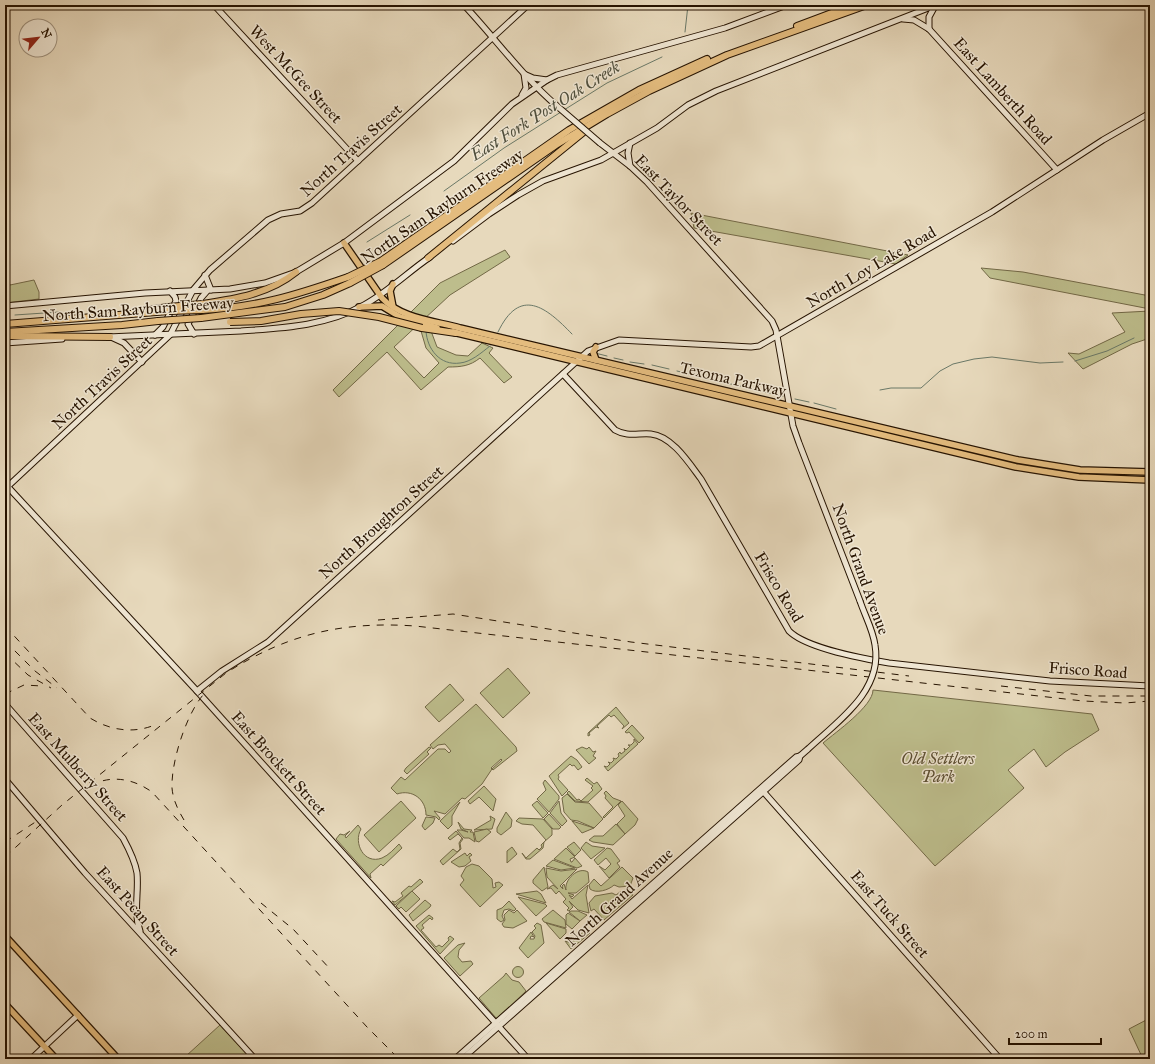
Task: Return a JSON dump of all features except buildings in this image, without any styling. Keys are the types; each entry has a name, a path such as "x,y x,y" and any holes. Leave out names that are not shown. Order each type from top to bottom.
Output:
{"highway":[{"name":"North Sam Rayburn Freeway","path":"382,263 569,130 633,93 686,68 853,5"},
{"name":"North Sam Rayburn Freeway","path":"5,332 122,325 218,317 300,303 382,263 556,144 655,88 726,55 867,5"},
{"path":"428,258 607,114"},
{"path":"202,307 265,291 286,281 296,272"},
{"name":"North Sam Rayburn Freeway","path":"5,324 169,309 202,307 233,308 264,303 349,280"},
{"path":"218,317 230,322 261,321 301,314 339,311 379,317 422,328 456,333"},
{"path":"5,336 110,337"}],"main road":[{"name":"West McGee Street","path":"214,5 358,161"},
{"name":"East Taylor Street","path":"464,5 494,37 535,87 612,153 630,166 765,312 772,321 777,336 791,414"},
{"name":"North Travis Street","path":"6,488 170,335 193,290 205,275 268,220 275,216 306,208 528,5"},
{"name":"North Sam Rayburn Freeway","path":"5,306 170,291 209,290 253,286 296,272 344,243 454,162 490,124 521,97 547,80 557,75 724,28 787,5"},
{"name":"North Sam Rayburn Freeway","path":"5,343 194,334 291,327 334,317 359,307 380,294 488,214 518,195 543,181 594,163 657,128 688,105 716,90 936,5"},
{"path":"929,29 929,17 936,5"},
{"path":"900,19 914,20 929,29"},
{"name":"East Lamberth Road","path":"929,29 1057,170"},
{"path":"521,97 526,88 524,74 547,80"},
{"name":"North Loy Lake Road","path":"576,362 581,356 596,347 619,340 751,347 758,346 992,212 1107,137 1150,113"},
{"path":"630,143 628,153 630,166"},
{"name":"Texoma Parkway","path":"344,243 390,308 400,317 456,333 1043,473 1079,477 1150,480"},
{"path":"194,334 188,324 201,298 209,290 205,275"},
{"path":"359,307 377,306 390,308 390,291 393,284"},
{"path":"154,335 163,328 176,301 175,297 170,291"},
{"name":"Texoma Parkway","path":"390,308 482,333 1046,466 1080,470 1150,472"},
{"path":"478,338 482,333"},
{"path":"110,337 124,343 142,362"},
{"path":"596,347 593,352 596,360"},
{"name":"North Broughton Street","path":"197,691 222,671 268,642 576,362"},
{"name":"Frisco Road","path":"563,374 615,430 622,434 659,435 668,440 690,464 705,485 789,631 800,640 872,660 889,663 1050,681 1150,686"},
{"name":"North Grand Avenue","path":"455,1059 497,1024 762,789 796,757 800,756 808,749 860,700 872,678 875,666 875,646 860,602 799,444 791,414"},
{"name":"East Brockett Street","path":"6,488 197,691 528,1059"},
{"name":"East Mulberry Street","path":"5,704 116,829 129,848 137,872 136,913 141,934"},
{"name":"East Pecan Street","path":"5,779 85,873 255,1059"},
{"name":"East Tuck Street","path":"762,789 1000,1059"},
{"path":"5,936 118,1059"},
{"path":"5,1004 56,1059"},
{"path":"31,1059 78,1015"},
{"name":"North Grand Avenue","path":"462,1059 497,1024"}],"green space":[{"path":"691,213 908,255 896,264 694,228"},
{"path":"505,250 510,257 450,295 394,347 424,378 439,363 426,348 421,331 431,331 437,347 456,355 468,356 482,343 493,348 489,353 512,377 504,383 480,358 465,366 448,367 421,390 387,352 339,397 333,390 440,283"},
{"path":"981,268 1023,272 1150,296 1150,309 990,278"},
{"path":"5,275 10,285 34,280 39,292 39,299 5,303"},
{"path":"1150,311 1150,338 1132,344 1083,369 1068,353 1079,354 1125,332 1112,313"},
{"path":"508,668 530,693 503,718 480,693"},
{"path":"450,684 464,700 439,722 425,707"},
{"name":"Old Settlers Park","path":"873,690 1092,714 1099,730 1065,752 1046,767 1034,749 1008,770 1024,788 935,866 823,743 861,711 871,696"},
{"path":"476,704 516,747 517,751 493,770 492,769 482,784 465,799 462,798 445,814 434,811 440,818 439,820 436,817 426,815 424,804 413,794 397,794 391,788 401,777 405,780 438,749 445,749 449,753 451,751 445,744 438,745 433,749 430,745","holes":["501,759 502,760 492,769 491,768"]},
{"path":"616,707 629,723 622,729 624,726 614,715 611,717 609,715 597,726 599,728 596,727 589,733 590,735 588,736 588,733"},
{"path":"632,725 644,738 639,743 629,732 625,732"},
{"path":"634,739 638,744 608,771 604,766 607,767 610,764 608,762 611,763 614,760 613,758 616,759 619,756 618,754 620,752 621,754 625,751 624,748 626,750 630,746 628,745 631,745 634,742"},
{"path":"429,747 431,748 427,752 429,754 407,774 404,771 406,768"},
{"path":"582,747 587,749 589,747 593,752 596,751 593,756 596,758 589,764 576,750"},
{"path":"571,756 577,760 582,767 578,770 574,765 572,766 570,764 558,775 558,779 568,790 562,796 549,776"},
{"path":"587,778 594,784 597,782 602,789 588,802 575,801 567,793 569,791 577,800 579,799 581,801 593,790 591,788 593,786 585,780"},
{"path":"545,780 559,796 559,799 549,812 537,799 546,790 543,783"},
{"path":"484,786 496,799 493,811 479,797 470,804 468,801"},
{"path":"606,791 613,798 621,801 604,818 603,817 613,807 605,798 606,796 604,793"},
{"path":"567,794 575,802 589,803 603,819 594,828 578,821 571,820 564,812 562,798"},
{"path":"401,801 416,818 379,852 364,835"},
{"path":"537,801 548,813 543,818 532,805"},
{"path":"559,801 561,813 567,821 562,826 550,813"},
{"path":"622,801 638,819 635,825 625,834 617,824 625,816 618,805"},
{"path":"460,802 452,816 452,825 448,829 440,821"},
{"path":"506,812 512,820 511,827 501,835 497,832 497,828"},
{"path":"549,814 561,827 559,829 553,829 544,819"},
{"path":"490,816 495,819 492,829 474,830 491,820"},
{"path":"426,817 435,818 433,823 425,830 422,826"},
{"path":"519,818 543,819 552,829 552,835 544,842 546,840 533,825 522,824 516,821"},
{"path":"572,821 594,828 582,833"},
{"path":"458,822 464,829 472,830 470,832 473,832 475,842 469,838 464,838 457,830 468,832 461,829"},
{"path":"616,824 625,834 613,845 589,840 594,836 603,836"},
{"path":"358,825 361,829 358,840 359,846 365,856 376,859 382,858 399,844 402,848 383,866 381,864 370,874 371,878 336,839 340,834 344,835 350,831 345,836 346,838"},
{"path":"487,829 491,832 479,842 476,841 474,832"},
{"path":"456,831 463,839 460,843 461,849 443,865 440,861 453,849 457,852 460,849 459,843 462,838 458,834 450,840 448,838"},
{"path":"544,842 543,848 530,859 526,859 522,853 526,858 537,848 539,850"},
{"path":"574,842 581,850 575,856 567,847"},
{"path":"586,842 592,846 605,848 591,859 581,848"},
{"path":"512,847 517,854 507,863 507,851"},
{"path":"566,848 575,857 570,859 571,862 575,858 582,866 577,868 554,859"},
{"path":"607,848 611,849 620,861 617,863 620,867 609,878 599,866 605,870 611,864 606,858 598,865 594,860"},
{"path":"465,853 467,856 470,853 472,855 469,857 471,861 465,866 459,867 451,862"},
{"path":"553,860 575,868 561,870 546,866"},
{"path":"472,864 479,866 492,879 493,888 496,887 495,883 499,882 503,885 480,907 460,885 464,880 461,876 466,867"},
{"path":"544,867 548,887 542,891 533,883 533,880"},
{"path":"622,867 633,878 630,886 619,887 614,885 606,890 599,891 590,889 589,885 594,879 601,886"},
{"path":"546,868 561,871 577,869 560,886 563,889 562,886 564,884 566,890 567,882 572,875 580,871 588,872 589,882 576,893 568,893 574,895 572,897 569,895 572,899 588,885 586,895 589,913 578,910 569,901 573,907 569,911 567,910 569,908 563,902 566,899 559,891 556,894 551,888 547,889 553,885 558,889 547,877"},
{"path":"420,879 423,882 395,905 392,901 395,902 403,896 401,893"},
{"path":"630,890 633,895 604,920 594,909 591,911 589,903 595,896 612,893 616,895 620,892"},
{"path":"412,891 420,899 406,912 401,907 399,909 396,906"},
{"path":"537,891 541,894 546,903 516,894"},
{"path":"518,897 545,904 547,906 536,916"},
{"path":"425,900 431,905 430,907 413,921 409,915"},
{"path":"509,901 516,909 514,911 509,909 504,910 502,916 504,920 501,922 497,919 497,910 502,908"},
{"path":"509,910 514,913 517,910 527,921 513,928 504,927 502,924 505,920 504,915"},
{"path":"553,910 565,920 566,928 544,922 542,919"},
{"path":"578,911 587,915 580,921 569,912"},
{"path":"568,913 580,921 572,929 566,924 566,915"},
{"path":"429,915 433,918 432,920 430,918 422,925 424,928 421,930 436,947 439,945 442,947 449,940 448,938 450,936 454,939 440,954 416,926"},
{"path":"537,923 541,925 544,943 528,958 519,948 531,932 534,937 531,936 530,939 534,939 535,936 532,932 536,928 534,926"},
{"path":"546,923 566,929 566,933 560,939"},
{"path":"584,927 590,933 571,949 565,941 571,943 583,932 581,930"},
{"path":"465,943 459,950 458,957 462,962 471,961 473,964 460,976 444,958 458,945"},
{"path":"518,966 522,968 524,972 522,976 518,978 514,976 512,972 514,968"},
{"path":"506,973 512,980 519,982 526,991 498,1018 496,1018 479,998"},
{"path":"1150,1018 1150,1059 1143,1059 1129,1029"},
{"path":"220,1025 252,1059 189,1059 186,1056"}],"waterway":[{"name":"East Fork Post Oak Creek","path":"685,32 688,5"},
{"name":"East Fork Post Oak Creek","path":"564,110 607,83 662,57"},
{"name":"East Fork Post Oak Creek","path":"444,191 504,148 561,112"},
{"name":"East Fork Post Oak Creek","path":"367,242 410,215"},
{"path":"498,332 506,318 515,309 524,305 543,309 553,316 572,334"},
{"name":"East Fork Post Oak Creek","path":"15,315 59,312"},
{"path":"426,331 432,350 446,362 460,363 468,361 476,357 490,346"},
{"path":"1075,361 1107,351 1134,338"},
{"path":"595,353 607,356"},
{"path":"880,390 891,388 921,388 940,371 953,364 974,359 992,357 1040,363 1063,362"},
{"path":"614,358 623,360"},
{"path":"630,362 644,364"},
{"path":"652,365 669,369"},
{"path":"677,371 689,374"},
{"path":"695,375 709,379"},
{"path":"714,380 721,382"},
{"path":"726,383 745,387"},
{"path":"751,389 783,396"},
{"path":"795,399 809,402"},
{"path":"814,403 836,409"}],"railway":[{"path":"378,620 453,614 631,642 909,676"},
{"path":"5,857 62,805 226,673 271,648 316,633 340,628 389,625 415,626 1083,701 1125,703 1150,701"},
{"path":"5,626 90,718 106,726 123,730 140,729 157,724"},
{"path":"5,641 35,671 57,688"},
{"path":"5,653 28,675 51,688"},
{"path":"5,694 24,685 42,686"},
{"path":"1001,686 1091,696 1150,696"},
{"path":"184,820 173,797 172,777 177,752 185,726 203,695"},
{"path":"90,786 98,782 114,779 130,781 152,792 367,1027 399,1059"},
{"path":"5,842 40,819"},
{"path":"261,903 293,929 331,970"}]}
